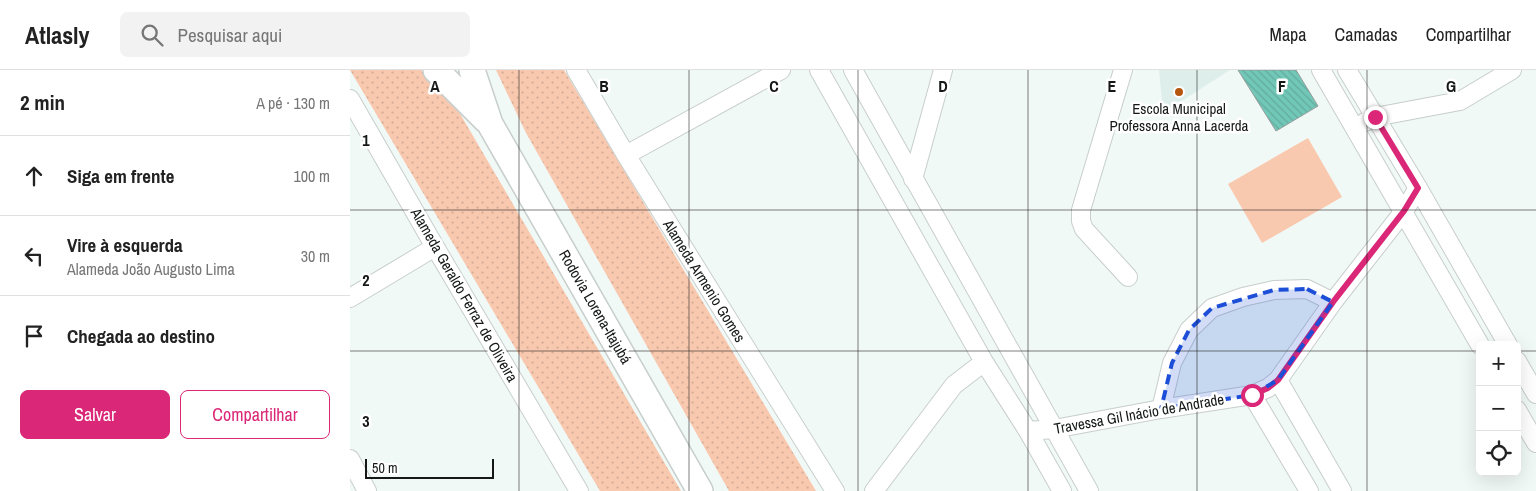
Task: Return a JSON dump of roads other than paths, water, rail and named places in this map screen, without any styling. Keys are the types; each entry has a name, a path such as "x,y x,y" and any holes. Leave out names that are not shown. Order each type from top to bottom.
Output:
{"highway":[{"name":"Rodovia Lorena-Itajubá","path":"436,70 490,124"},
{"name":"Rodovia Lorena-Itajubá","path":"472,70 490,124 700,491"}],"street":[{"name":"Alameda Armenio Gomes","path":"576,70 626,155 834,491"},
{"path":"626,155 780,70"},
{"path":"818,70 984,362 1028,431 1062,491"},
{"path":"853,70 1090,491"},
{"path":"913,179 943,70"},
{"path":"1123,70 1081,210 1081,221 1084,229 1128,277"},
{"path":"1321,70 1478,341"},
{"path":"1347,70 1418,188 1506,341"},
{"path":"1356,128 1375,117 1460,101 1512,70"},
{"name":"Alameda Geraldo Ferraz de Oliveira","path":"350,99 579,491"},
{"name":"Travessa Gil Inácio de Andrade","path":"1028,431 1054,429 1161,409 1252,395 1268,388 1278,380 1333,302 1404,211 1418,188"},
{"path":"350,298 435,247"},
{"path":"1161,409 1172,363 1189,330 1212,308 1243,297 1274,290 1307,289 1333,302"},
{"path":"874,491 954,385 984,362"},
{"path":"1521,368 1536,394"},
{"path":"1278,380 1342,491"},
{"path":"1252,395 1309,491"},
{"path":"1521,417 1536,443"},
{"path":"350,459 367,491"}],"place":[{"name":"Escola Municipal Professora Anna Lacerda","path":"1179,92"}]}
